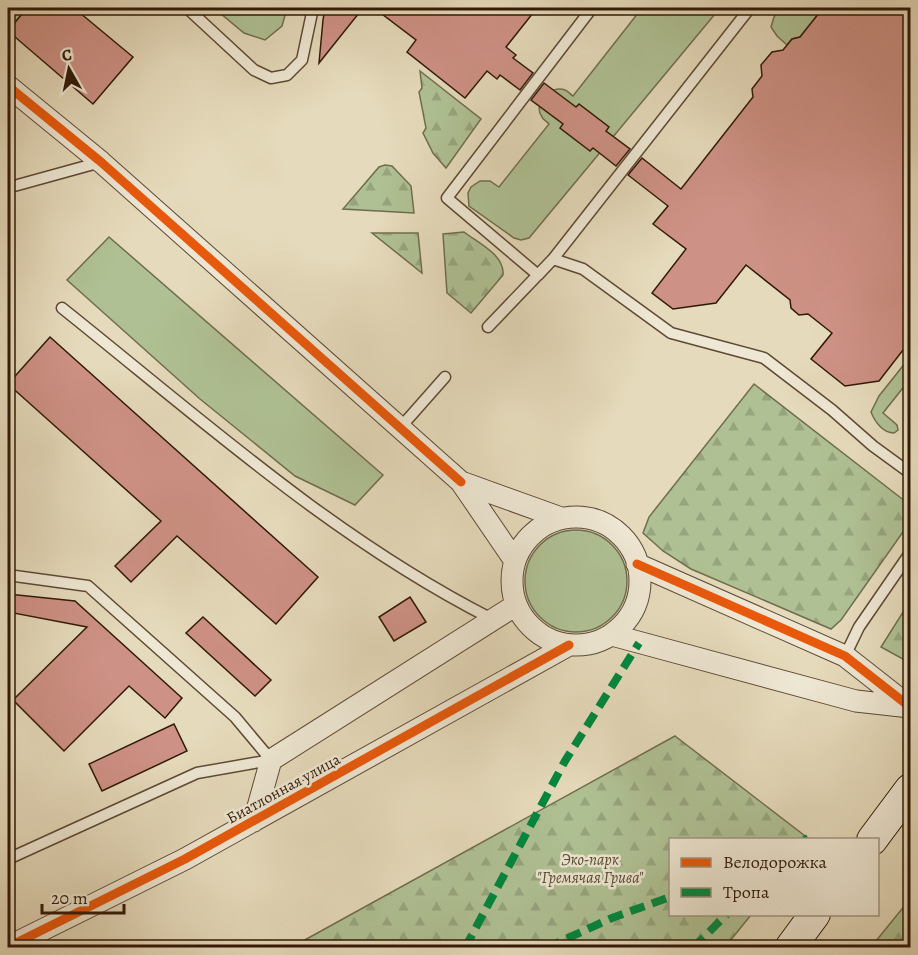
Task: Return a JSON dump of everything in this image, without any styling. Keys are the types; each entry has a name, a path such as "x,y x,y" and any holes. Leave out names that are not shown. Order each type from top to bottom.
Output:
{"main road":[{"path":"873,838 910,789"},
{"path":"790,948 814,916"}],"street":[{"path":"8,86 101,162 461,483 515,561"},
{"path":"461,483 561,518"},
{"path":"580,517 598,520 615,530 628,543 637,564 641,581 637,602 628,620 612,635 591,644 569,645 552,641 537,632 525,620 516,605 512,590 515,561 525,542 541,527 561,518 580,517"},
{"path":"637,564 845,656 910,707"},
{"name":"Биатлонная улица","path":"254,821 271,760 516,605"},
{"path":"612,635 856,701 910,707"},
{"name":"Биатлонная улица","path":"8,946 185,859 569,645"}],"lane":[{"path":"187,8 254,70 271,78 287,75 302,60 313,8"},
{"path":"538,275 447,198 592,8"},
{"path":"488,327 553,259 750,8"},
{"path":"8,185 14,186 101,162"},
{"path":"553,259 584,269 671,333 764,358 910,473"},
{"path":"62,308 312,508 451,598 492,619"},
{"path":"400,428 444,377"},
{"path":"845,656 859,627 910,553"},
{"path":"8,577 88,586 235,717 271,760 197,773 8,859"}],"green space":[{"path":"8,8 27,8 8,30"},
{"path":"214,8 287,8 282,26 265,40 244,33"},
{"path":"642,8 720,8 529,238 521,240 514,238 469,206 468,193 471,187 480,181 490,181 499,187 549,124 540,112 539,106 544,96 560,89 566,90 573,96"},
{"path":"781,8 823,8 800,37 792,39 787,45 771,27 774,17"},
{"path":"420,71 481,119 446,168 433,153 423,133 426,128 419,92 422,88"},
{"path":"392,166 411,186 414,213 343,209 379,167"},
{"path":"464,232 490,250 500,261 503,275 471,313 447,293 443,234"},
{"path":"372,233 418,233 422,273"},
{"path":"109,237 383,475 355,505 295,476 200,399 67,280"},
{"path":"910,357 910,379 883,413 897,425 898,430 890,433 880,426 871,412 879,396"},
{"path":"754,384 910,505 910,522 841,620 831,629 691,569 663,551 643,533 649,517"},
{"path":"576,530 595,534 612,545 623,562 627,581 623,600 612,617 595,628 576,632 557,628 540,617 529,600 525,581 529,562 540,545 557,534"},
{"path":"910,601 910,663 881,647"},
{"name":"Эко-парк \"Гремячая Грива\"","path":"675,736 808,838 669,838 669,916 750,916 725,947 292,947"},
{"path":"910,899 910,947 871,947"}],"building":[{"path":"27,8 74,8 133,57 93,104 8,31"},
{"path":"325,8 363,8 319,63 323,20"},
{"path":"374,8 537,8 506,47 516,55 513,58 533,73 520,90 500,75 497,79 487,71 465,98 407,52 416,40"},
{"path":"823,8 910,8 910,341 879,381 845,386 811,359 832,333 808,314 799,315 791,308 790,300 746,265 716,303 673,309 652,293 686,249 653,224 668,206 628,175 642,158 681,189 753,97 752,89 762,76 761,65 772,52 783,50 792,39 800,37"},
{"path":"544,83 576,107 579,104 609,127 606,131 630,149 616,166 593,148 590,151 560,128 563,124 531,100"},
{"path":"50,337 318,577 276,624 177,536 131,582 115,566 161,521 8,384"},
{"path":"8,594 75,601 182,698 165,718 129,686 64,751 13,700 87,627 8,612"},
{"path":"410,597 426,622 394,641 379,617"},
{"path":"203,617 271,680 255,696 186,633"},
{"path":"174,724 187,751 102,791 89,764"}],"marked path":[{"path":"465,948 565,761 639,643"},
{"path":"546,948 612,918 669,897"},
{"path":"693,948 725,916"}],"cycle path":[{"path":"8,86 101,162 461,482"},
{"path":"637,564 845,656 910,707"},
{"path":"8,947 185,859 569,645"}]}
